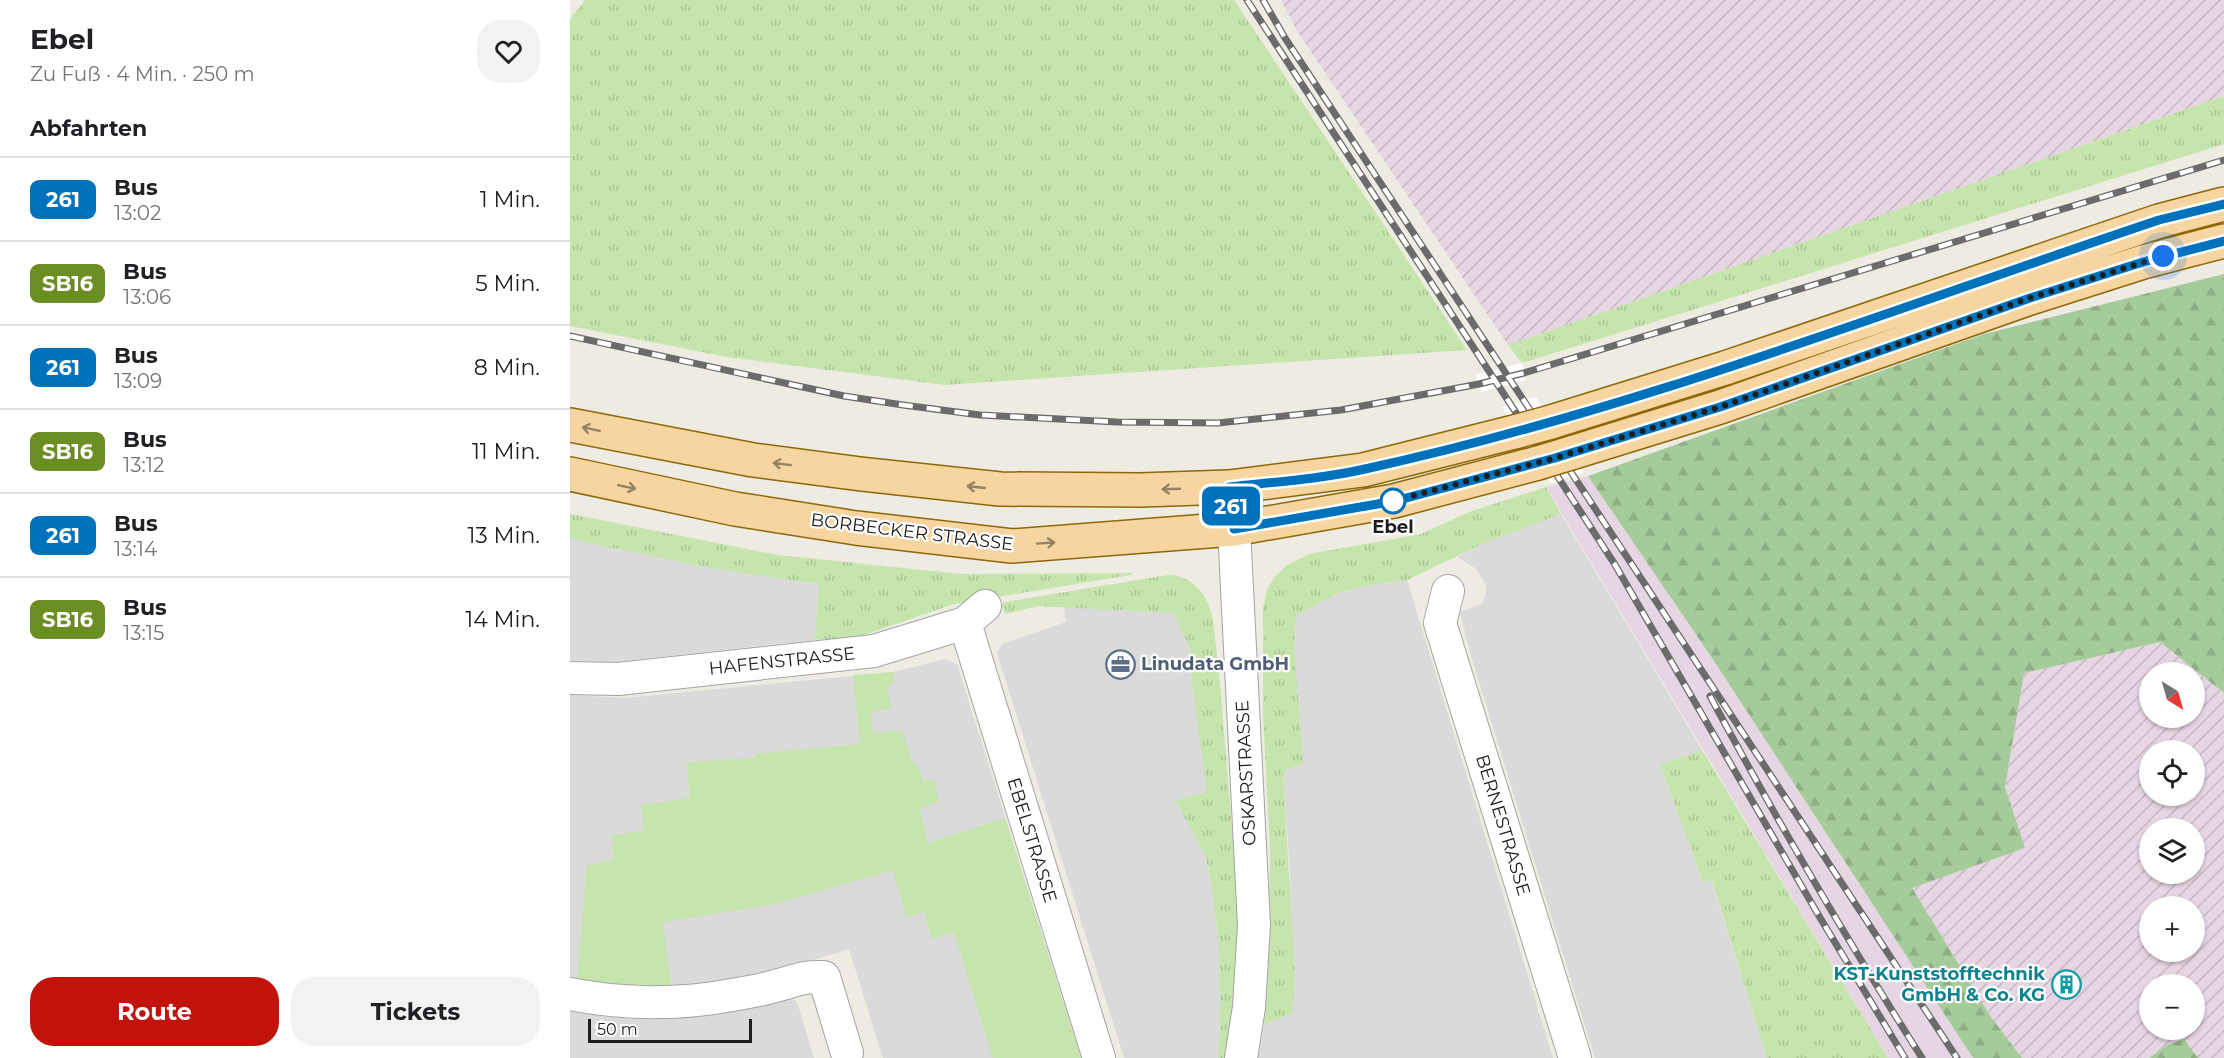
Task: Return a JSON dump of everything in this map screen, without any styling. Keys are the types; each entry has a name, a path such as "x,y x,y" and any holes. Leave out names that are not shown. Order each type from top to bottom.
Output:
{"main road":[{"path":"570,425 753,460 1000,489 1140,490 1229,487 1363,470 1551,422 1725,368 2159,220 2224,204"},
{"name":"BORBECKER STRASSE","path":"570,474 757,513 868,530 1012,546 1234,529 1395,501 1538,463 1720,407 2030,298 2143,262 2224,241"}],"street":[{"name":"OSKARSTRASSE","path":"1229,487 1234,529 1254,925 1249,1007 1241,1058"},
{"name":"BERNESTRASSE","path":"1448,591 1440,623 1575,1058"},
{"name":"HAFENSTRASSE","path":"570,678 618,679 874,651 975,614"},
{"name":"EBELSTRASSE","path":"975,614 1099,1058"},
{"path":"570,994 611,1000 668,1002 723,997 773,987 806,976 824,977 848,1053"}],"shaded area":[{"path":"1281,0 2224,0 2224,96 1508,345 1297,31"},
{"path":"1588,476 1712,658 1973,1058 1888,1058 1546,487"},
{"path":"1561,514 1702,750 1660,765 1703,882 1711,879 1767,1058 1595,1058 1471,656 1460,612 1483,603 1486,584 1475,568 1457,557 1484,543"},
{"path":"570,537 710,568 820,584 815,640 613,662 570,661"},
{"path":"1407,580 1553,1058 1258,1058 1264,1024 1292,1014 1290,871 1283,771 1296,616 1338,593"},
{"path":"1064,607 1173,613 1190,648 1192,682 1208,792 1175,800 1205,855 1211,880 1219,945 1218,1058 1124,1058 997,653 1002,644 1066,622"},
{"path":"2160,642 2185,662 2139,662 2139,728 2205,728 2205,678 2224,693 2224,1058 2198,1058 2185,1040 2205,1040 2205,974 2139,974 2139,1040 2181,1040 2167,1045 2149,1058 2022,1058 1991,1017 1912,888 2024,848 2005,787 2024,673"},
{"path":"945,659 957,664 1081,1058 883,1058 849,949 790,967 738,979 671,986 570,980 570,695 626,698 893,672"},
{"path":"787,998 794,1000 798,1005 814,1058 570,1058 570,1010 638,1015"}],"green space":[{"path":"585,0 1234,0 1467,350 945,385 727,357 570,326 570,19"},
{"path":"2224,96 2224,144 1522,363 1508,345"},
{"path":"2224,274 2224,693 2205,678 2205,662 2185,662 2160,642 2024,673 2005,787 2025,848 1912,888 1991,1017 2022,1058 1973,1058 1712,658 1588,476 1984,334"},
{"path":"1546,487 1561,514 1484,543 1407,580 1338,593 1296,616 1294,645 1303,764 1283,771 1295,976 1292,1014 1264,1024 1269,961 1270,849 1263,714 1263,608 1267,589 1275,576 1289,564 1309,554 1421,534 1469,512"},
{"path":"570,514 778,555 961,574 1132,573 954,604 861,636 815,640 819,584 710,568 584,542 570,537"},
{"path":"1168,575 1181,577 1198,588 1209,606 1214,626 1236,895 1237,977 1227,1058 1218,1058 1219,945 1211,880 1205,855 1175,800 1207,792 1192,682 1190,648 1173,613 1038,606 1006,614 1000,603"},
{"path":"893,672 894,683 886,686 892,708 871,712 873,733 902,731 913,763 916,763 924,782 934,779 939,801 920,809 928,843 1005,818 1081,1058 993,1058 954,932 932,939 924,912 906,917 893,870 771,905 663,922 671,986 577,982 587,865 614,860 611,836 644,830 641,805 690,798 687,762 755,758 755,754 860,744 853,675"},
{"path":"1702,750 1888,1058 1767,1058 1712,880 1703,882 1660,765"},
{"path":"2185,1040 2198,1058 2149,1058 2167,1045"}],"pier":[{"path":"1522,363 1526,380 1481,392 1476,375"},
{"path":"1536,397 1584,473 1551,483 1502,407"}],"railway":[{"path":"1247,0 1614,563 1819,916 1905,1058"},
{"path":"1263,0 1285,38 1957,1058"},
{"path":"570,336 844,396 980,415 1117,422 1218,423 1341,410 1479,384 1524,373 2224,160"},
{"path":"1710,696 1813,879 1922,1058"}],"bus line":[{"name":"261","path":"2224,204 2159,220 1725,368 1551,422 1363,470 1229,487 1234,529 1395,501 1555,458 1720,407 2030,298 2143,262 2224,241"}],"place":[{"name":"Ebel","path":"1393,501"},
{"name":"Linudata GmbH","path":"1120,664"},
{"name":"KST-Kunststofftechnik GmbH & Co. KG","path":"2066,984"}],"route":[{"path":"1393,501 1555,458 1720,407 2030,298 2163,256"}]}
